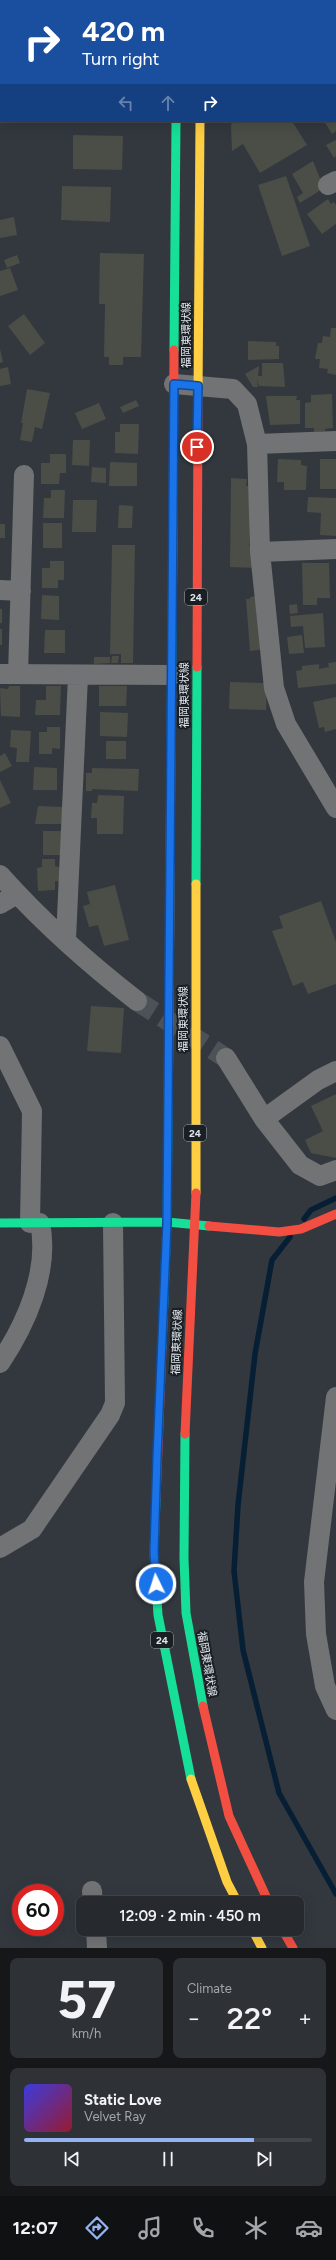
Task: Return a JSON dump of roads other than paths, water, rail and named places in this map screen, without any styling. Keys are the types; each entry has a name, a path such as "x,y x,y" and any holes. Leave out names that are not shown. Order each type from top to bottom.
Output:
{"main road":[{"name":"福岡東環状線","path":"176,122 167,1222 154,1552 158,1615 167,1671 192,1781 227,1882 234,1896"},
{"name":"福岡東環状線","path":"200,122 194,1225 184,1460 184,1558 186,1613 195,1670 229,1816 266,1896"},
{"path":"0,1223 167,1222 279,1232 301,1229 336,1214"},
{"path":"256,1936 262,1948"},
{"path":"286,1936 292,1948"}],"street":[{"path":"174,384 233,389 247,404 258,444 260,552 274,688 286,724 336,808"},
{"path":"258,444 336,441"},
{"path":"24,475 21,591 9,674 78,676 172,675"},
{"path":"260,552 336,549"},
{"path":"0,590 21,591"},
{"path":"66,939 78,676"},
{"path":"0,875 17,894 93,966 137,1001"},
{"path":"0,904 17,894"},
{"path":"0,1046 32,1111 35,1223 43,1237 40,1268 30,1304 3,1355"},
{"path":"226,1058 264,1119 300,1165 320,1176 336,1170"},
{"path":"264,1119 318,1080 336,1071"},
{"path":"0,1548 32,1530 110,1414 115,1403 114,1223"},
{"path":"336,1397 314,1582 316,1634 325,1686 336,1710"},
{"path":"96,1936 97,1948"}],"waterway":[{"path":"304,1219 311,1210 336,1198"},
{"path":"290,1237 272,1260 255,1354 238,1505 234,1571 243,1650 279,1793 336,1894"}],"tunnel":[{"path":"137,1001 226,1058"}]}
